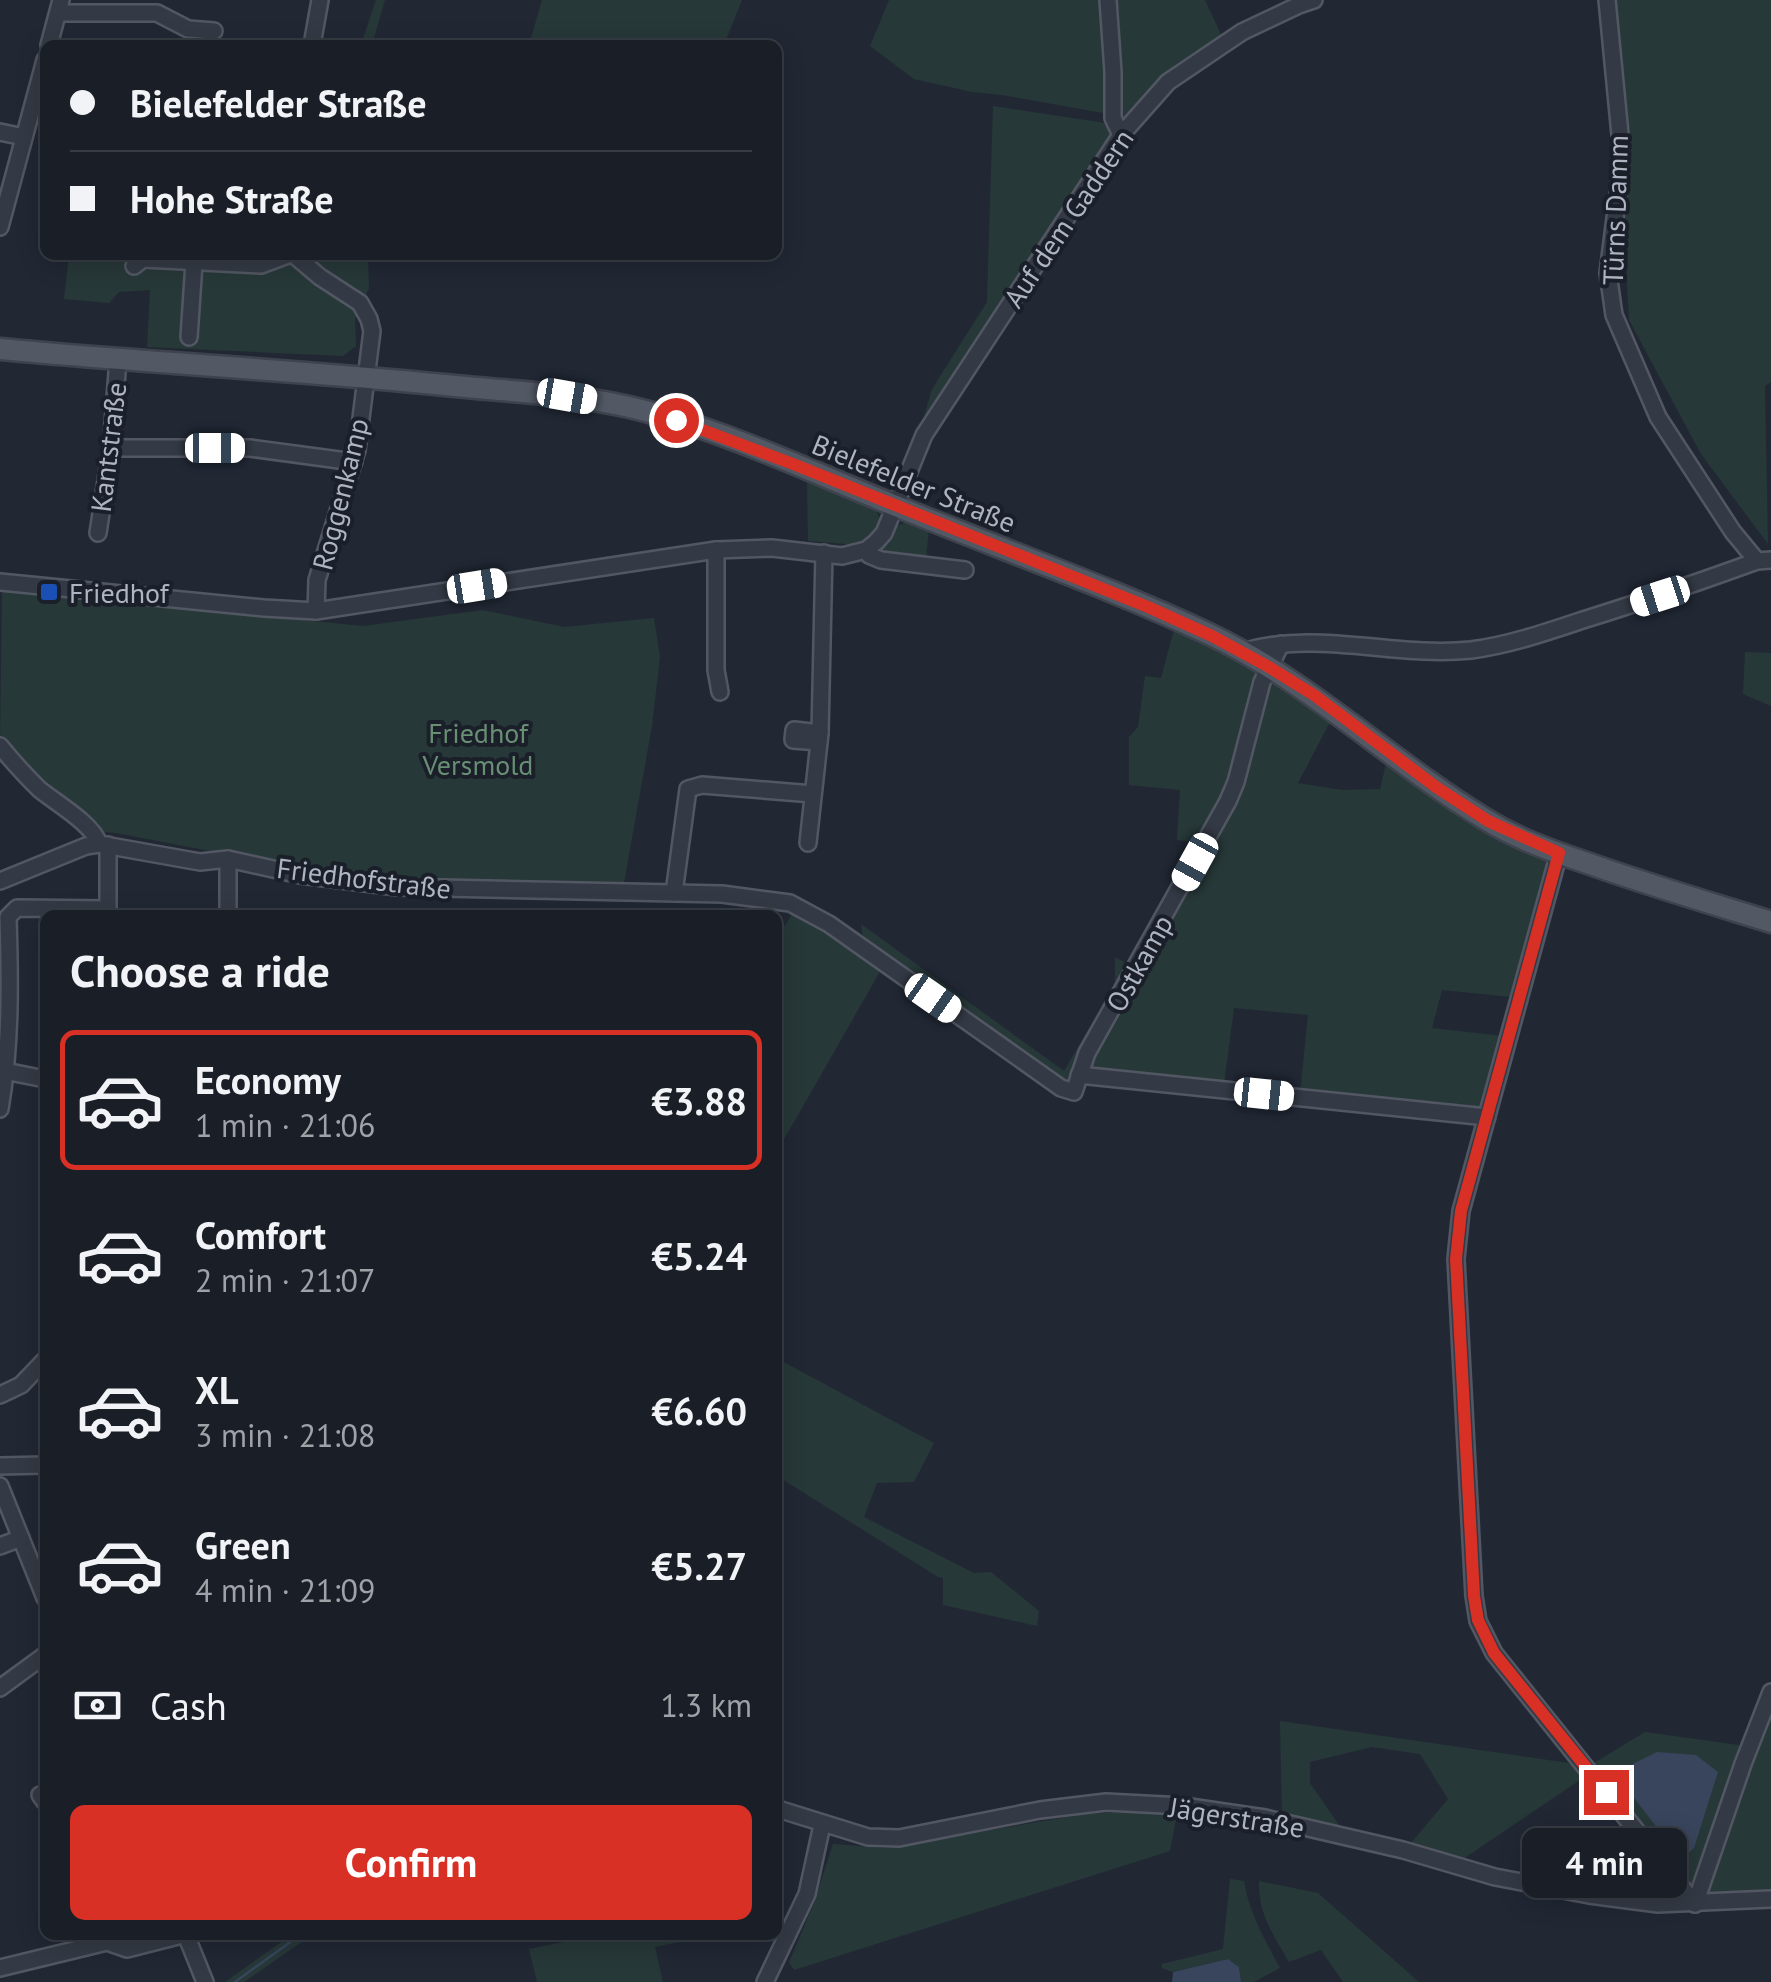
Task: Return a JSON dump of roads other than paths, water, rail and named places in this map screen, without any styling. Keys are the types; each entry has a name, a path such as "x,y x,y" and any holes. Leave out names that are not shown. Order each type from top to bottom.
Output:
{"main road":[{"name":"Bielefelder Straße","path":"0,350 567,396 676,420 1212,636 1314,695 1488,821 1622,876 1771,922"}],"street":[{"path":"313,40 320,0"},
{"path":"1108,0 1113,118 1121,135"},
{"name":"Auf dem Gaddern","path":"866,550 884,532 924,435 1121,135 1168,82 1242,32 1314,0"},
{"name":"Türns Damm","path":"1607,0 1621,145 1608,273 1614,315 1658,417 1733,532 1764,561"},
{"path":"50,40 59,6 157,13 188,29 214,31"},
{"path":"0,227 30,133 40,84"},
{"path":"0,132 30,133"},
{"path":"134,266 142,260"},
{"path":"160,260 261,265 276,260"},
{"name":"Roggenkamp","path":"298,260 360,302 372,331 354,462 318,580 316,611"},
{"path":"190,336 194,262"},
{"name":"Kantstraße","path":"98,533 111,448 118,360"},
{"path":"111,448 250,448 354,462"},
{"path":"0,582 316,611 756,547 842,556 866,550 881,560 965,570"},
{"path":"716,550 716,670 720,692"},
{"path":"808,843 820,738 824,552"},
{"path":"1242,652 1260,646 1316,642 1444,652 1476,649 1542,633 1764,561"},
{"name":"Ostkamp","path":"1074,1092 1087,1052 1228,801 1262,682 1282,644"},
{"path":"0,746 18,769 104,844 108,910"},
{"path":"674,893 688,789 702,785 813,794"},
{"path":"0,881 86,846 104,844"},
{"name":"Friedhofstraße","path":"104,844 200,862 228,858 300,876 397,887 674,893 790,903 812,914 1061,1088 1074,1092"},
{"path":"1559,853 1461,1211 1456,1259 1474,1596 1478,1620 1494,1653 1696,1904"},
{"path":"228,858 228,910"},
{"path":"0,1109 10,1006 8,917 17,908 62,910"},
{"path":"3,1070 40,1078"},
{"path":"1079,1074 1487,1117"},
{"path":"0,1395 21,1385 40,1365"},
{"path":"0,1466 40,1465"},
{"path":"0,1486 40,1586"},
{"path":"0,1546 20,1538"},
{"path":"0,1688 40,1659"},
{"path":"1696,1904 1771,1692"},
{"name":"Jägerstraße","path":"782,1810 868,1838 899,1838 1040,1810 1106,1802 1182,1806 1264,1818 1403,1850 1495,1877 1589,1895 1658,1904 1771,1900"},
{"path":"765,1982 806,1894 822,1825"},
{"path":"0,1968 102,1940"},
{"path":"108,1940 127,1949 164,1940"},
{"path":"186,1940 205,1982"}],"water":[{"path":"1657,1752 1696,1755 1718,1772 1694,1848 1681,1859 1615,1773"},
{"path":"1228,1959 1239,1967 1241,1982 1172,1982 1173,1972"}],"waterway":[{"path":"235,1982 293,1940"}],"place":[{"name":"Friedhof","path":"49,592"}],"park label":[{"name":"Friedhof Versmold","path":"478,748"}]}
